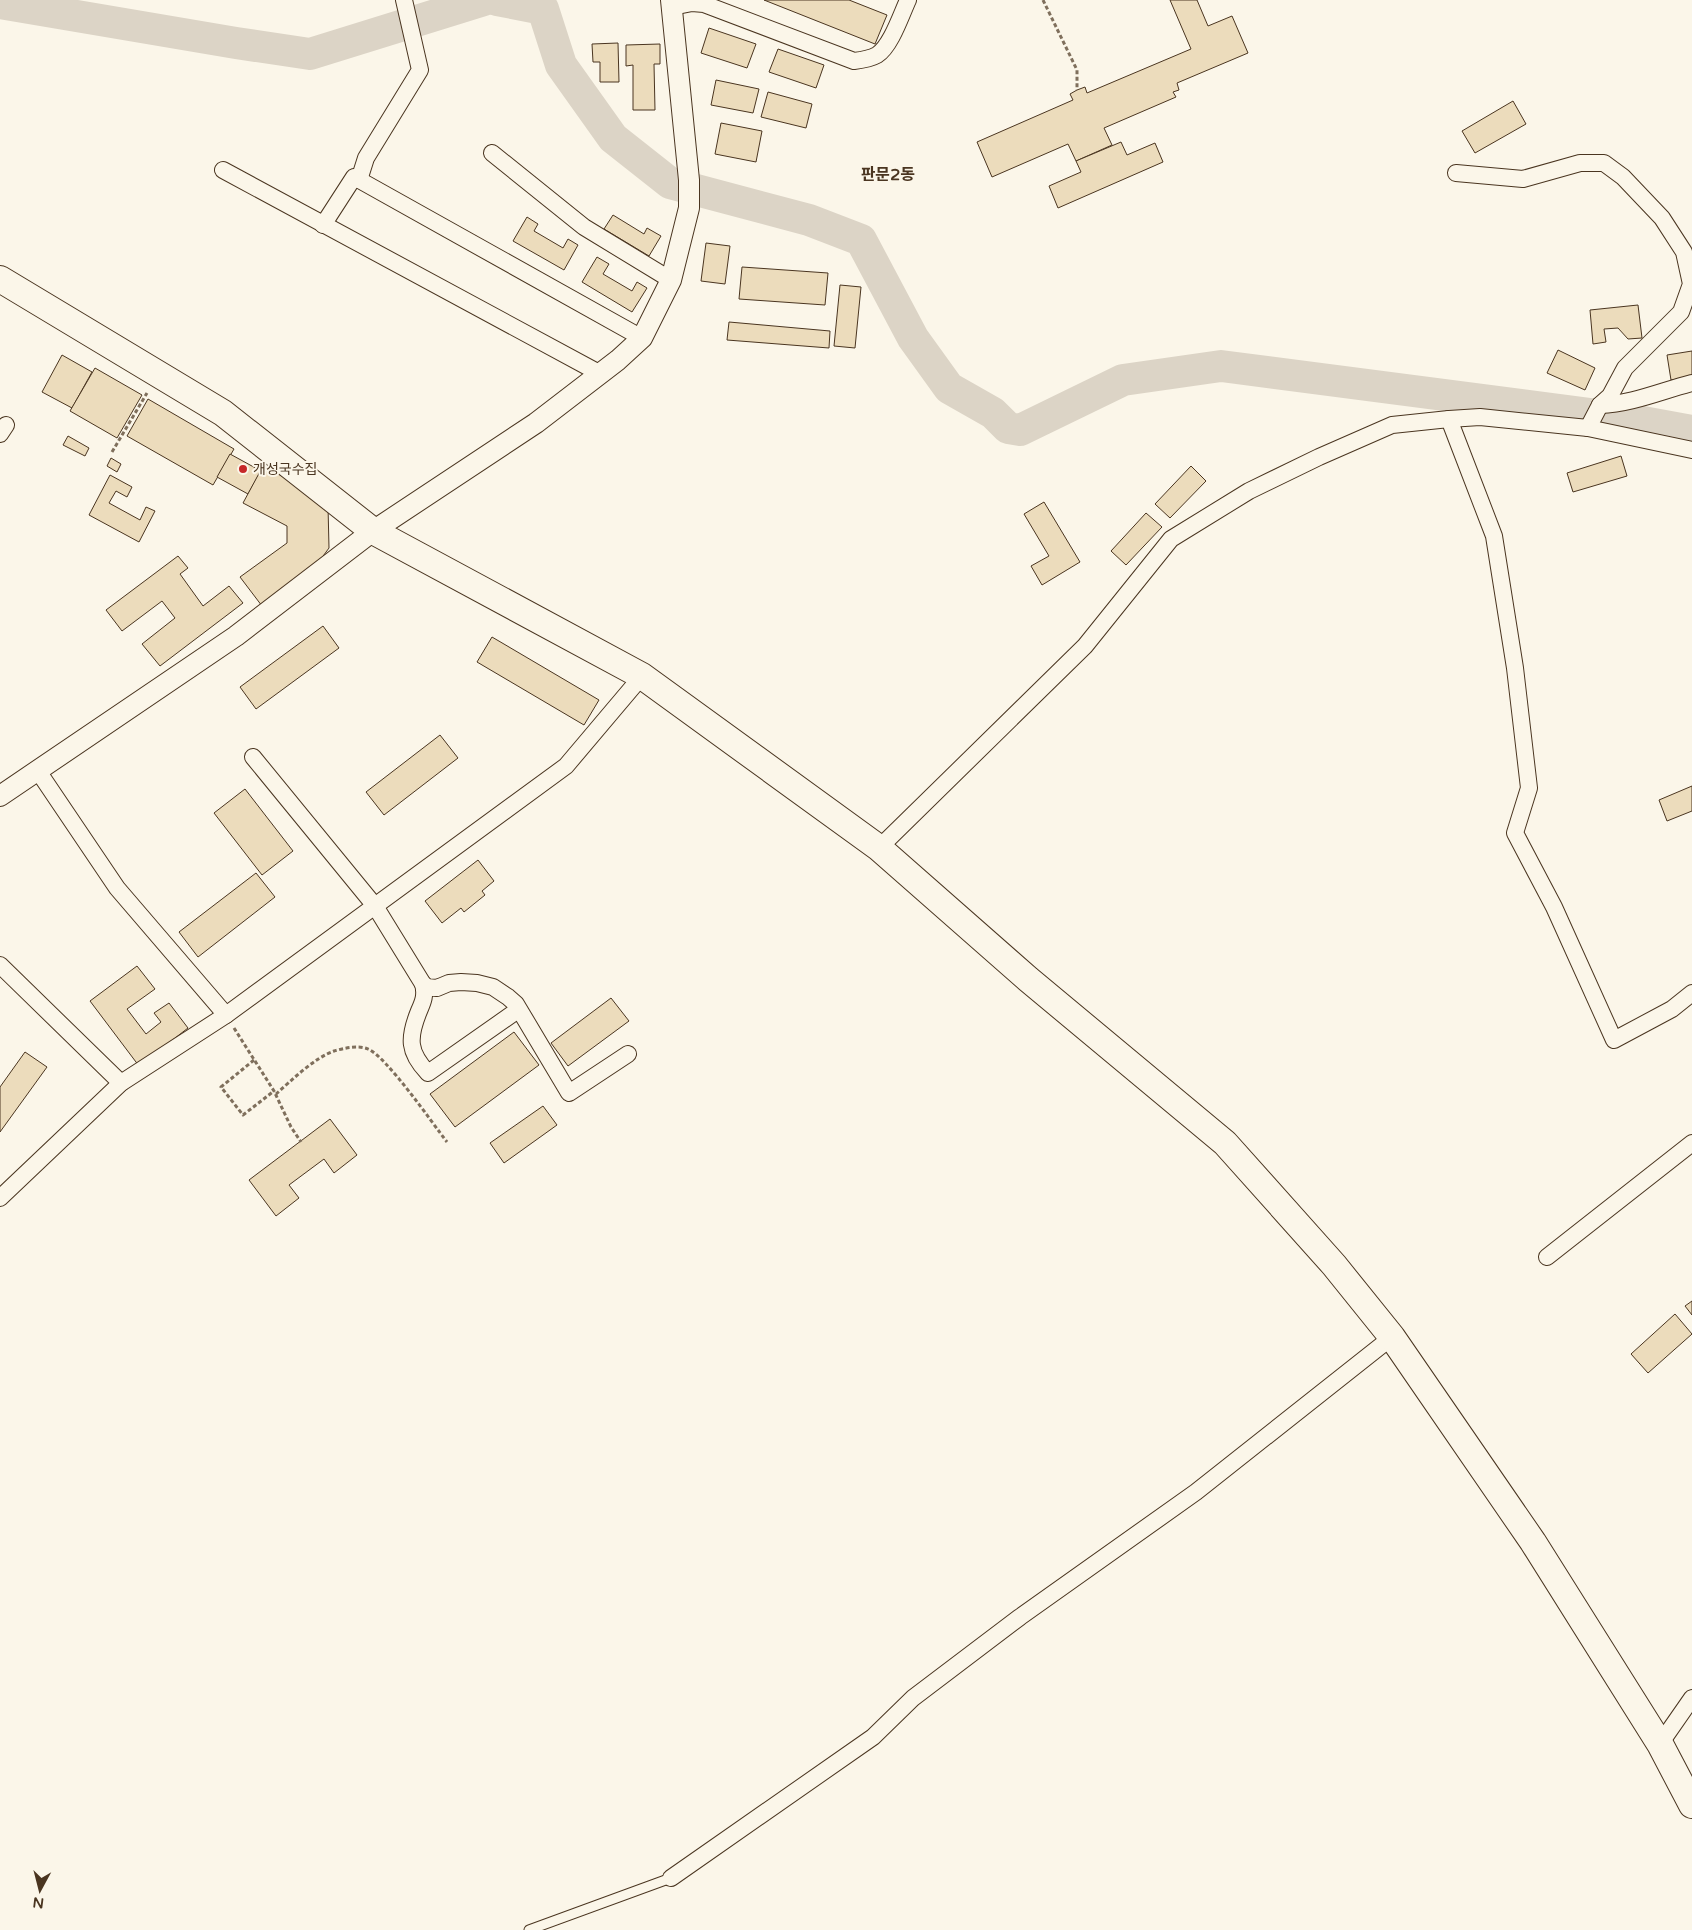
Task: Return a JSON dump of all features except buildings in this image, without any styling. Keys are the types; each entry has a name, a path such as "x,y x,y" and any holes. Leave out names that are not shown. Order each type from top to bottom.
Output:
{"main road":[{"path":"0,279 223,413 373,531 642,676 880,848 1028,979 1224,1143 1334,1265 1392,1337 1533,1542 1660,1744 1692,1805"}],"street":[{"path":"4,788 38,771 236,636 373,531 536,423 642,338 671,280 689,208 671,4 704,4 854,61 870,59 886,47 908,0"},
{"path":"358,180 366,158 420,70 405,5"},
{"path":"492,153 584,227 671,280"},
{"path":"1456,173 1523,179 1580,162 1604,163 1623,177 1662,218 1684,252 1691,284 1681,312 1625,368 1610,396 1600,405 1590,424"},
{"path":"223,170 600,373"},
{"path":"323,225 354,177 642,338"},
{"path":"1600,405 1617,405 1692,383"},
{"path":"880,848 1085,646 1171,538 1249,491 1319,457 1392,425 1449,419 1480,418 1590,424 1692,450"},
{"path":"1449,419 1494,536 1515,668 1529,788 1515,834 1554,907 1614,1040 1672,1009 1692,993"},
{"path":"0,1198 121,1083 226,1015 566,766 642,676"},
{"path":"253,757 375,906 423,984 427,987 437,988 449,983 461,982 494,987 516,1004 569,1093 628,1054"},
{"path":"38,771 117,888 226,1015"},
{"path":"0,965 121,1083"},
{"path":"423,984 424,999 414,1028 411,1049 428,1074 518,1010"},
{"path":"1547,1257 1692,1143"},
{"path":"671,1878 873,1737 913,1698 1020,1616 1196,1492 1392,1337"},
{"path":"1660,1744 1692,1698"}],"lane":[{"path":"529,1930 671,1878"}],"path":[{"path":"1042,0 1077,70 1077,90"},
{"path":"112,452 158,374"},
{"path":"226,1015 275,1092 300,1142"},
{"path":"254,1060 221,1087 242,1115 333,1051 351,1047 367,1048 376,1053 395,1075 447,1142"}],"waterway":[{"path":"0,3 310,54 484,0"},
{"path":"497,0 543,9 561,65 613,138 670,183 809,220 861,240 913,338 949,388 993,413 1008,428 1020,430 1123,380 1221,366 1621,418 1692,431"}],"place":[{"name":"개성국수집","path":"243,469"}],"district":[{"name":"판문2동","path":"888,175"}]}
